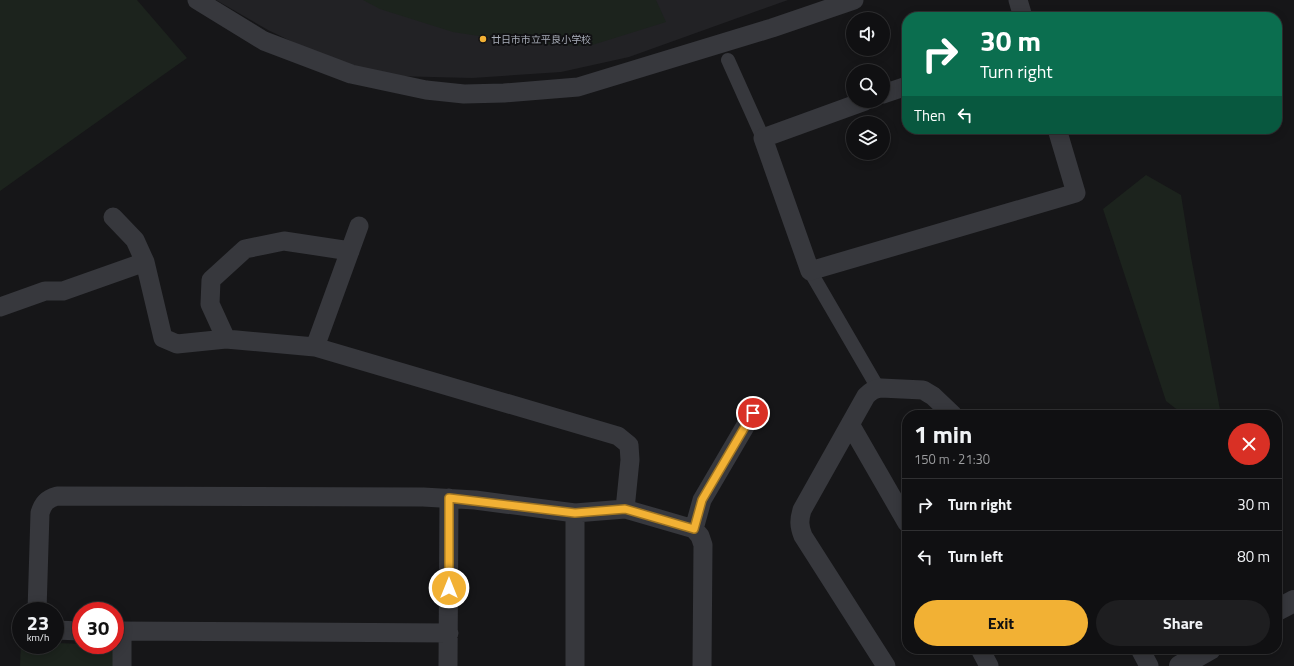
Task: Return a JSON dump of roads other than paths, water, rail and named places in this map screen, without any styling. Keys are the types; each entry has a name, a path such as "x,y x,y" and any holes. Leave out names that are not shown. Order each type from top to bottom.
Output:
{"street":[{"path":"197,0 264,41 351,74 426,90 464,94 504,93 578,87 772,28 854,0"},
{"path":"1018,0 1022,12"},
{"path":"728,60 763,138 810,271 878,388"},
{"path":"890,92 902,88"},
{"path":"763,138 846,108"},
{"path":"810,271 1076,193 1058,134"},
{"path":"113,217 135,240 145,262 163,338 177,344 226,339 315,348 618,436 629,445 630,460 625,509"},
{"path":"315,348 359,226"},
{"path":"226,339 210,304 211,280 245,249 284,241 350,251"},
{"path":"0,307 44,291 63,291 145,262"},
{"path":"886,666 807,542 800,527 799,518 850,424 870,391 878,388 923,390 933,396 948,410"},
{"path":"694,529 702,500 753,413"},
{"path":"850,424 902,514"},
{"path":"37,602 40,513 42,504 49,498 57,496 449,498 575,513 625,509 694,529 700,536 702,545 702,666"},
{"path":"448,666 449,498"},
{"path":"575,513 575,666"},
{"path":"1282,607 1294,601"},
{"path":"124,631 448,633"},
{"path":"121,654 122,666"},
{"path":"983,654 989,666"},
{"path":"1143,654 1149,666"},
{"path":"1180,666 1201,654"}],"place":[{"name":"廿日市市立平良小学校","path":"483,39"}]}
